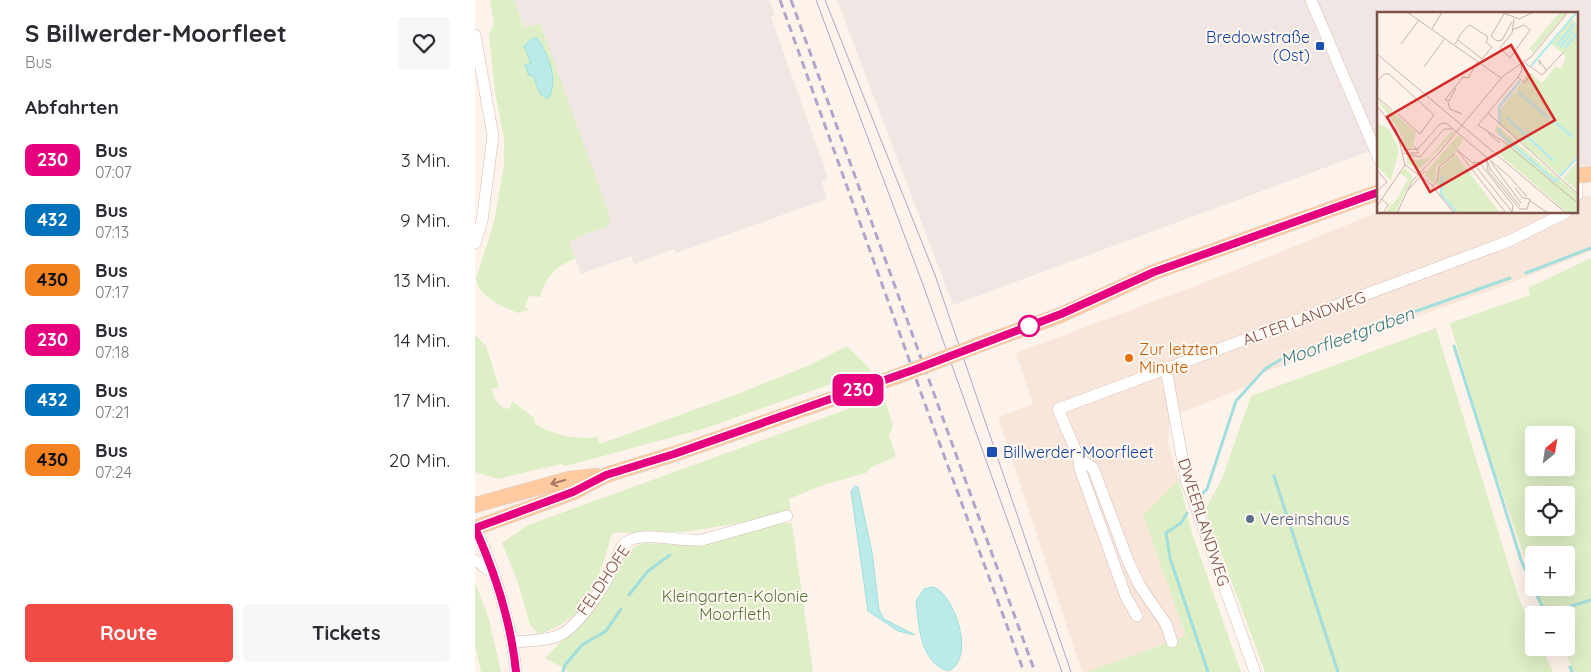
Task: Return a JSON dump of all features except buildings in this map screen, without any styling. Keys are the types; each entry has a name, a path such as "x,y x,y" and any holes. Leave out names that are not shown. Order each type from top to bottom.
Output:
{"main road":[{"path":"475,528 573,492 606,475 674,454 989,342 1061,314 1154,272 1377,193"},
{"path":"475,505 569,479 606,475"}],"street":[{"path":"1311,0 1377,154"},
{"path":"475,34 493,136 483,221 475,244"},
{"name":"ALTER LANDWEG","path":"1137,616 1126,597 1080,469 1079,458 1059,409 1509,241 1563,214"},
{"name":"DWEERLANDWEG","path":"1166,369 1186,479 1255,672"},
{"name":"ALTER LANDWEG","path":"1079,458 1093,468 1128,561 1140,586 1166,624 1172,642"},
{"name":"FELDHOFE","path":"513,642 539,640 563,634 594,600 608,577 621,547 629,540 642,538 702,540 787,516"},
{"path":"475,528 495,574 513,642 516,672"},
{"path":"475,560 495,574"}],"shaded area":[{"path":"515,0 769,0 775,15 771,17 828,178 822,182 827,199 676,253 674,249 634,264 631,256 581,274 569,241 607,226 608,218 540,23 524,28"},
{"path":"837,0 1591,0 1591,165 1579,167 1579,12 1377,12 1377,148 953,305"},
{"path":"1579,194 1591,196 1591,251 1513,282 1265,372 1245,387 1170,417 1168,444 1179,480 1143,515 1186,636 1087,672 1082,672 998,417 1033,404 1016,353 1216,278 1377,212 1377,214 1579,214"}],"green space":[{"path":"490,0 515,0 524,28 540,23 610,217 608,218 610,223 607,226 569,241 575,259 562,265 552,273 540,297 529,296 525,307 529,310 518,313 486,296 481,291 476,279 494,222 504,167 504,138 495,92 489,34 494,25"},
{"path":"1591,258 1591,672 1574,672 1567,656 1575,656 1575,606 1543,606 1539,596 1575,596 1575,546 1525,546 1525,559 1485,443 1450,323 1530,295 1528,288"},
{"path":"1436,328 1519,599 1525,612 1525,656 1546,656 1553,672 1265,672 1205,510 1222,479 1251,396"},
{"path":"475,335 486,346 499,387 492,389 500,405 510,409 512,401 534,418 535,424 543,428 572,437 597,437 600,444 743,392 810,365 847,346 871,370 706,428 566,466 561,464 498,479 475,472"},
{"path":"884,396 893,426 889,436 896,456 870,468 866,473 826,484 789,499 791,514 686,532 612,533 596,581 589,596 580,608 569,619 555,628 538,634 530,625 518,583 502,543 528,525"},
{"path":"1179,480 1192,533 1241,672 1087,672 1186,636 1143,515"},
{"name":"Kleingarten-Kolonie Moorfleth","path":"792,523 813,672 567,672 567,670 545,658 593,610 624,556 634,547 644,543 698,546 774,524"},
{"path":"475,582 489,619 501,672 481,672 475,644"}],"water":[{"path":"533,38 537,38 551,67 553,83 549,98 540,94 533,75 529,76 525,65 531,63 524,46"},
{"path":"855,486 858,487 872,552 879,610 884,619 915,635 898,631 868,611 851,491"},
{"path":"933,587 941,592 955,613 962,641 961,654 957,664 948,671 932,660 926,652 920,632 916,601 924,589"}],"waterway":[{"path":"1526,273 1591,248"},
{"name":"Moorfleetgraben","path":"1200,496 1207,489 1236,401 1265,369 1283,358 1510,278"},
{"path":"1454,346 1521,560 1542,606"},
{"path":"1274,476 1338,672"},
{"path":"1187,513 1181,523 1166,533 1170,558 1208,672"},
{"path":"629,595 648,571 670,555"},
{"path":"1572,606 1591,600"},
{"path":"563,672 565,665 582,645 606,631 621,609"},
{"path":"1570,667 1572,672"}],"tram line":[{"path":"816,0 922,282 1062,672"},
{"path":"825,0 935,275 1071,672"}],"railway":[{"path":"780,0 925,404 1024,672"},
{"path":"791,0 1035,672"}],"bus line":[{"name":"230","path":"475,528 573,492 606,475 674,454 916,369 1101,298 1154,272 1377,193"},
{"name":"230","path":"475,528 495,574 507,615 513,642 516,672"}],"place":[{"name":"Bredowstraße (Ost)","path":"1320,46"},
{"name":"Zur letzten Minute","path":"1129,358"},
{"name":"Billwerder-Moorfleet","path":"992,452"},
{"name":"Vereinshaus","path":"1250,519"}]}
